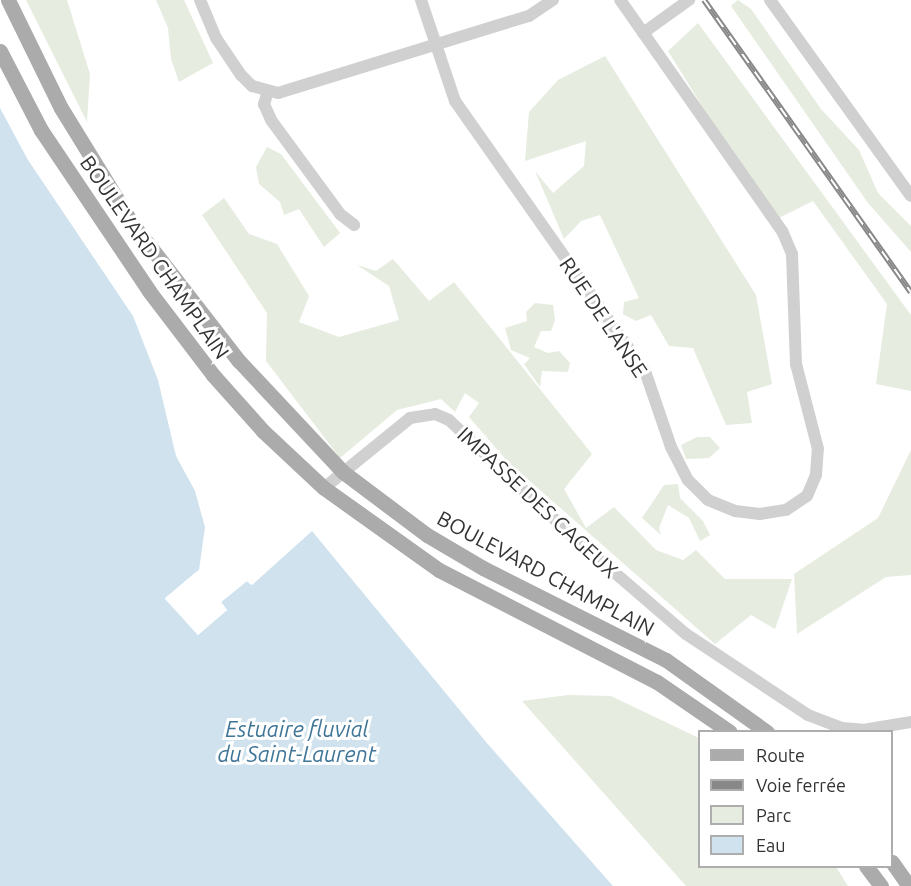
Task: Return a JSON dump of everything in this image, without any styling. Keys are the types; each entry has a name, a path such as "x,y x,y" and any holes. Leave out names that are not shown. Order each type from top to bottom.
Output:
{"main road":[{"name":"BOULEVARD CHAMPLAIN","path":"8,0 61,108 131,222 239,361 343,472 427,535 483,568 666,660 764,730"},
{"name":"BOULEVARD CHAMPLAIN","path":"0,51 41,130 149,291 220,383 324,488 439,570 657,682 727,730"},
{"path":"893,865 909,886"},
{"path":"867,868 881,886"}],"street":[{"path":"200,0 216,38 241,75 252,86 268,91 296,90 529,16 553,0"},
{"name":"RUE DE L'ANSE","path":"421,0 455,101 473,131 645,371 671,447 688,480 708,500 735,511 760,514 786,510 807,496 816,475 818,449 796,364 792,254 782,231 620,0"},
{"path":"643,33 689,0"},
{"path":"770,0 911,196"},
{"path":"268,91 264,104 271,120 340,214 354,225"},
{"name":"IMPASSE DES CAGEUX","path":"324,488 410,418 435,414 449,420 686,634 808,715 842,728 877,730 911,722"}],"green space":[{"path":"26,0 67,0 90,74 87,122"},
{"path":"156,0 184,0 213,63 179,82 171,59 168,28"},
{"path":"738,0 751,9 821,109 859,150 878,193 911,226 911,252 868,203 731,6"},
{"path":"698,23 911,315 911,391 876,384 887,304 813,201 773,221 668,51"},
{"path":"605,56 756,295 772,384 747,392 752,423 726,425 693,348 669,346 651,315 636,321 623,314 624,302 639,298 600,215 581,221 564,239 535,171 553,193 584,166 586,141 525,161 529,112 558,80"},
{"path":"267,147 281,154 340,233 324,247 299,209 284,215 280,202 259,184 256,167"},
{"path":"224,198 249,234 277,244 309,296 299,322 339,337 399,320 389,286 357,265 376,271 393,259 429,301 454,282 592,454 564,489 586,528 614,507 656,550 683,560 696,550 725,579 792,579 775,629 751,615 715,644 507,461 469,417 479,403 465,393 455,412 441,399 397,410 340,458 266,361 267,313 202,215"},
{"path":"535,303 553,305 555,320 551,331 541,331 534,347 548,353 559,351 570,363 568,372 542,371 540,387 524,364 530,358 511,350 505,328 527,321 526,312"},
{"path":"697,437 710,437 720,448 709,458 686,459 681,445"},
{"path":"911,450 911,575 886,577 797,634 794,574 878,518"},
{"path":"678,484 680,498 703,521 710,535 700,541 689,518 668,505 659,528 661,535 642,518 664,485"},
{"path":"568,695 611,696 698,738 698,868 837,868 848,886 686,886 522,701"}],"water":[{"name":"Estuaire fluvial du Saint-Laurent","path":"0,108 28,160 133,316 158,380 176,456 195,491 205,527 199,570 165,599 198,635 227,610 221,602 247,581 252,585 312,531 486,742 613,886 0,886"}],"pier":[{"path":"310,528 314,529 251,585 247,581 221,602 227,610 198,635 165,598 202,567 169,599 198,631 223,610 219,600 245,578 251,581"}],"railway":[{"path":"704,0 911,292"}]}
